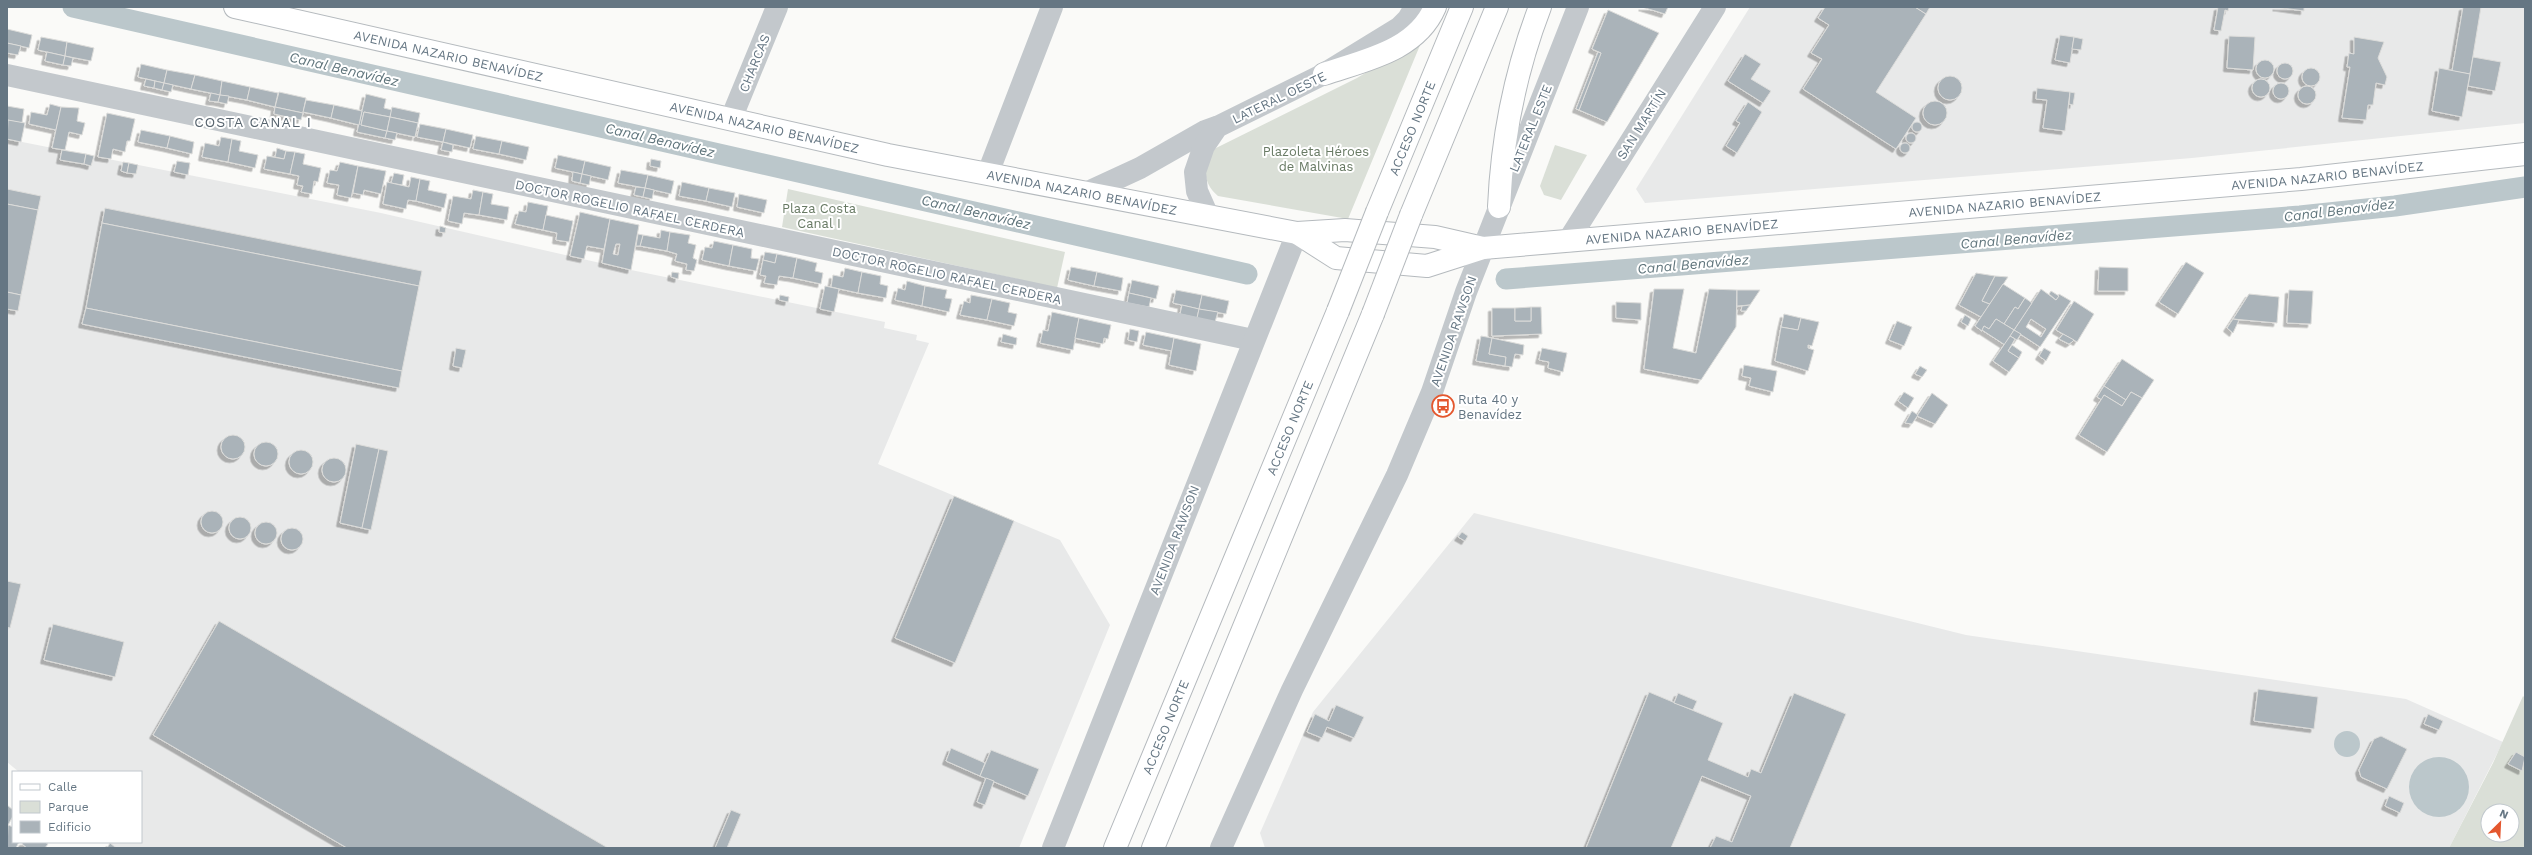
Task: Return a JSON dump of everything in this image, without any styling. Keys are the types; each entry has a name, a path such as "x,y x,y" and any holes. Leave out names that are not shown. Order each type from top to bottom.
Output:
{"main road":[{"name":"AVENIDA NAZARIO BENAVÍDEZ","path":"235,7 888,155 1297,233 1345,230 1435,237 1483,248"},
{"path":"1324,74 1391,52 1422,29 1430,19 1435,7"},
{"name":"ACCESO NORTE","path":"1115,848 1338,312 1377,212 1462,7"},
{"path":"1153,848 1373,314 1411,215 1497,7"},
{"path":"1499,207 1500,173 1510,101 1540,7"},
{"name":"AVENIDA NAZARIO BENAVÍDEZ","path":"1297,233 1336,258 1427,266 1483,248 2301,179 2525,154"}],"street":[{"name":"CHARCAS","path":"731,120 777,7"},
{"path":"988,173 1052,7"},
{"name":"LATERAL OESTE","path":"1208,216 1197,191 1195,172 1204,146 1218,127 1324,74 1399,28 1408,19 1415,7"},
{"name":"LATERAL ESTE","path":"1483,248 1578,7"},
{"name":"SAN MARTÍN","path":"1568,241 1714,7"},
{"name":"DOCTOR ROGELIO RAFAEL CERDERA","path":"7,75 1253,340"},
{"path":"1088,192 1140,168 1205,131 1218,127"},
{"name":"AVENIDA RAWSON","path":"1053,848 1253,340 1297,233"},
{"name":"AVENIDA RAWSON","path":"1221,848 1292,690 1397,475 1432,392 1483,248"}],"shaded area":[{"path":"1750,7 2525,7 2525,123 2192,158 1645,203 1636,189"},
{"path":"7,139 381,213 631,270 885,322 884,328 917,335 916,340 929,343 878,464 1060,540 1110,625 1019,848 115,847 110,843 142,843 142,771 18,771 7,762"},
{"path":"1474,513 1966,635 2406,699 2503,742 2449,848 1265,848 1260,833 1313,712"},
{"path":"2347,731 2356,735 2360,744 2356,753 2347,757 2338,753 2334,744 2338,735"},
{"path":"2433,757 2445,757 2456,762 2464,770 2469,781 2467,799 2456,812 2445,817 2433,817 2422,812 2414,804 2409,793 2409,781 2414,770 2422,762"}],"green space":[{"name":"Plazoleta Héroes de Malvinas","path":"1423,38 1348,219 1218,196 1213,191 1206,179 1205,172 1208,160 1216,148 1357,78"},
{"path":"1555,145 1587,155 1561,200 1544,195 1540,186"},
{"name":"Plaza Costa Canal I","path":"788,189 1065,252 1057,288 782,227"},
{"path":"2523,696 2525,698 2525,848 2449,848 2493,763"}],"building":[{"path":"1642,7 1668,7 1665,14"},
{"path":"1825,7 1915,7 1926,14 1876,92 1916,118 1896,149 1803,89 1822,59 1811,53 1829,25 1818,18"},
{"path":"1915,7 1930,7 1926,14"},
{"path":"2218,7 2229,7 2228,11 2225,10 2221,31 2214,30"},
{"path":"2276,7 2304,7 2304,11"},
{"path":"2463,7 2481,7 2470,74 2452,71"},
{"path":"1608,10 1659,33 1607,122 1579,110 1601,53 1592,49"},
{"path":"7,29 32,35 29,48 7,43"},
{"path":"2060,35 2074,37 2070,63 2055,60"},
{"path":"2229,36 2255,37 2253,70 2227,68"},
{"path":"41,37 67,42 65,56 38,50"},
{"path":"2074,37 2083,39 2081,50 2072,49"},
{"path":"2354,37 2384,42 2378,58 2387,77 2385,85 2376,83 2373,105 2368,105 2366,120 2342,118 2350,67 2347,67 2349,53 2354,54"},
{"path":"67,42 94,48 91,61 65,56"},
{"path":"7,43 21,46 18,55 7,53"},
{"path":"47,52 65,56 63,65 45,61"},
{"path":"1598,52 1601,53 1579,110 1576,109"},
{"path":"1745,54 1761,64 1751,79 1771,91 1763,103 1728,81"},
{"path":"65,56 73,58 71,66 63,65"},
{"path":"2473,57 2501,62 2495,91 2468,86"},
{"path":"2265,60 2271,63 2274,69 2271,75 2265,78 2259,75 2256,69 2259,63"},
{"path":"2282,63 2288,63 2293,68 2291,77 2288,79 2282,79 2277,74 2277,68"},
{"path":"141,64 167,70 164,83 138,77"},
{"path":"2311,68 2317,71 2320,77 2317,83 2311,86 2305,83 2302,77 2305,71"},
{"path":"2439,68 2470,74 2462,117 2432,111"},
{"path":"167,70 195,75 191,89 164,83"},
{"path":"195,75 222,81 220,95 191,89"},
{"path":"1950,76 1958,80 1962,88 1958,96 1950,100 1942,96 1938,88 1942,80"},
{"path":"146,79 155,81 154,88 144,86"},
{"path":"2261,79 2267,82 2270,88 2267,94 2261,97 2255,94 2252,88 2255,82"},
{"path":"155,81 164,83 162,90 154,88"},
{"path":"222,81 250,87 247,100 220,95"},
{"path":"164,83 173,85 171,92 162,90"},
{"path":"2278,83 2284,83 2289,88 2287,97 2284,99 2278,99 2273,94 2273,88"},
{"path":"2307,86 2313,89 2316,95 2313,101 2307,104 2301,101 2298,95 2301,89"},
{"path":"250,87 278,93 275,107 247,100"},
{"path":"2037,88 2070,92 2065,131 2043,128 2047,100 2036,99"},
{"path":"279,92 306,98 303,113 275,107"},
{"path":"2070,92 2075,93 2073,105 2069,104"},
{"path":"211,93 220,95 218,102 209,101"},
{"path":"366,94 386,99 384,108 392,110 390,117 364,112 361,125 387,131 385,138 357,132"},
{"path":"220,95 229,96 227,104 218,102"},
{"path":"306,100 334,105 331,118 303,112"},
{"path":"1935,101 1943,105 1947,113 1943,121 1935,125 1927,121 1923,113 1927,105"},
{"path":"1748,102 1762,112 1737,153 1726,146 1740,123 1736,121"},
{"path":"50,104 61,107 56,130 29,124 31,112 47,115"},
{"path":"334,105 362,111 359,125 331,118"},
{"path":"7,106 24,109 22,123 7,120"},
{"path":"61,107 79,108 77,121 85,123 82,135 69,132 65,150 52,148"},
{"path":"275,107 303,113 301,120 274,114"},
{"path":"392,107 420,113 418,123 390,117"},
{"path":"364,112 390,117 387,131 361,125"},
{"path":"107,113 135,119 130,141 127,141 125,152 113,149 111,159 98,157"},
{"path":"390,117 418,123 415,137 387,131"},
{"path":"8,120 25,123 21,142 7,139"},
{"path":"1917,122 1922,127 1917,132 1912,127"},
{"path":"420,124 446,129 443,142 417,137"},
{"path":"446,129 473,135 470,148 443,142"},
{"path":"141,130 170,136 167,148 138,142"},
{"path":"387,131 397,133 395,140 385,138"},
{"path":"1911,133 1916,138 1911,143 1906,138"},
{"path":"170,136 194,142 192,154 167,148"},
{"path":"476,136 502,141 499,154 473,149"},
{"path":"221,137 232,139 228,162 202,157 205,143 219,146"},
{"path":"232,139 241,141 239,151 258,155 255,168 228,162"},
{"path":"502,141 529,147 526,160 499,154"},
{"path":"443,142 453,145 452,152 441,150"},
{"path":"1905,143 1910,148 1905,153 1900,148"},
{"path":"277,148 286,151 284,159 275,157"},
{"path":"62,150 86,154 84,164 60,160"},
{"path":"286,151 295,152 290,174 264,169 267,156 284,159"},
{"path":"295,152 305,154 303,164 321,168 318,182 314,181 312,194 301,192 303,186 297,185 299,176 290,174"},
{"path":"86,154 94,156 91,166 84,164"},
{"path":"558,155 585,161 582,174 555,168"},
{"path":"651,159 661,161 660,168 650,166"},
{"path":"177,161 190,163 188,175 174,172"},
{"path":"585,161 611,167 608,180 582,174"},
{"path":"123,162 129,163 127,173 121,171"},
{"path":"340,162 358,166 351,198 337,195 339,185 327,183 330,170 337,171"},
{"path":"129,163 138,165 136,174 127,173"},
{"path":"358,166 386,171 381,194 364,190 363,195 353,193"},
{"path":"621,170 648,175 645,188 618,183"},
{"path":"573,172 582,174 580,183 572,181"},
{"path":"394,173 404,175 402,185 391,183"},
{"path":"582,174 591,176 589,185 580,183"},
{"path":"648,175 674,181 671,194 645,188"},
{"path":"411,177 420,179 416,201 408,200 406,209 383,204 387,182 409,187"},
{"path":"420,179 430,181 428,190 447,194 444,208 416,201"},
{"path":"682,182 709,188 706,201 679,196"},
{"path":"636,187 645,188 643,197 634,195"},
{"path":"645,188 654,190 652,199 643,197"},
{"path":"709,188 735,193 732,207 706,201"},
{"path":"7,189 41,196 38,210 7,204"},
{"path":"473,190 483,192 479,215 464,213 462,224 448,221 453,196 471,199"},
{"path":"483,192 493,194 491,204 509,207 507,220 479,215"},
{"path":"739,194 767,200 764,213 737,207"},
{"path":"528,202 548,206 543,230 515,224 519,211 526,212"},
{"path":"7,204 38,210 21,295 7,292"},
{"path":"105,208 422,271 419,286 102,223"},
{"path":"580,212 610,219 604,249 587,246 584,259 570,256"},
{"path":"546,215 573,221 569,242 556,240 557,233 543,230"},
{"path":"610,219 639,225 631,270 602,263","holes":["616,244 620,244 618,255 613,254"]},
{"path":"102,223 419,286 402,371 86,308"},
{"path":"440,226 446,228 445,233 439,232"},
{"path":"661,230 670,232 667,251 640,246 643,235 660,238"},
{"path":"670,232 690,235 688,243 696,245 693,258 697,260 694,271 686,270 687,264 675,261 677,254 667,251"},
{"path":"638,234 643,235 640,246 636,246"},
{"path":"714,241 733,245 729,266 702,260 705,247 712,248"},
{"path":"733,245 752,249 751,258 759,259 756,271 729,266"},
{"path":"765,252 777,254 775,263 763,260"},
{"path":"777,254 797,258 793,278 779,276 777,285 764,283 766,276 760,275 763,260 775,263"},
{"path":"797,258 817,263 815,271 823,273 821,284 793,278"},
{"path":"2186,262 2204,273 2178,314 2159,302"},
{"path":"1071,267 1097,272 1094,286 1068,280"},
{"path":"2099,267 2128,268 2128,291 2098,291"},
{"path":"845,268 862,272 858,293 831,287 833,275 843,277"},
{"path":"672,272 679,273 678,279 671,277"},
{"path":"862,272 881,276 880,284 888,286 886,298 858,293"},
{"path":"1097,272 1123,278 1121,291 1094,286"},
{"path":"1976,273 1995,276 1982,301 1990,304 1981,317 1959,305"},
{"path":"1995,276 2008,277 1990,304 1982,301"},
{"path":"1132,280 1159,286 1156,299 1129,293"},
{"path":"907,281 925,286 922,306 895,300 898,288 905,290"},
{"path":"2003,284 2025,298 2018,309 2015,307 2004,324 1996,319 1989,329 1984,326 1982,331 1975,326"},
{"path":"825,286 839,289 834,312 820,309"},
{"path":"925,286 947,290 945,298 952,299 949,312 922,306"},
{"path":"1654,289 1684,289 1673,348 1696,353 1709,289 1737,290 1736,327 1701,380 1644,369"},
{"path":"2041,289 2056,300 2059,294 2071,301 2040,347 2014,330","holes":["2031,319 2046,329 2041,337 2026,327"]},
{"path":"1176,290 1202,295 1199,309 1173,303"},
{"path":"1737,290 1760,290 1750,305 1737,306"},
{"path":"2289,290 2313,291 2311,324 2287,323"},
{"path":"2051,291 2059,296 2056,300 2049,294"},
{"path":"7,292 21,295 18,311 7,309"},
{"path":"1129,293 1151,298 1149,307 1127,303"},
{"path":"2249,294 2279,297 2277,323 2233,319"},
{"path":"780,295 789,297 788,302 779,300"},
{"path":"971,295 992,299 987,320 960,315 964,301 970,303"},
{"path":"1202,295 1229,301 1226,314 1199,309"},
{"path":"2025,298 2032,303 2014,330 2004,324 2015,307 2018,309"},
{"path":"992,299 1010,303 1008,312 1017,314 1014,326 987,320"},
{"path":"2074,301 2094,314 2077,342 2056,330"},
{"path":"1616,302 1641,303 1641,320 1616,318"},
{"path":"1182,305 1199,309 1197,318 1180,314"},
{"path":"1750,305 1746,311 1741,311 1742,306"},
{"path":"1531,307 1541,307 1542,334 1492,336 1492,308 1515,308 1515,321 1531,321"},
{"path":"1531,307 1531,321 1515,321 1515,308"},
{"path":"86,308 402,371 399,388 82,324"},
{"path":"1199,309 1218,312 1215,322 1197,318"},
{"path":"1052,312 1079,318 1073,350 1040,343 1043,330 1048,331"},
{"path":"1784,314 1801,318 1798,330 1781,327"},
{"path":"1965,315 1971,319 1968,326 1961,322"},
{"path":"1079,318 1111,325 1108,339 1104,338 1103,344 1075,338"},
{"path":"1801,318 1819,322 1812,346 1808,345 1808,348 1814,350 1808,371 1775,361 1781,327 1798,330"},
{"path":"1996,319 2014,330 2005,345 1982,330 1984,326 1989,329"},
{"path":"2233,319 2239,320 2233,333 2227,328"},
{"path":"1897,321 1912,327 1904,346 1889,340"},
{"path":"1130,329 1139,331 1137,342 1128,340"},
{"path":"2014,330 2021,334 2017,340 2010,336"},
{"path":"1146,332 1174,338 1172,351 1143,345"},
{"path":"1003,334 1017,338 1016,345 1001,342"},
{"path":"2063,334 2074,340 2069,344 2059,339"},
{"path":"1481,336 1492,338 1489,354 1506,357 1505,366 1476,361"},
{"path":"2010,336 2015,339 2008,351 2019,358 2009,372 1993,361"},
{"path":"1174,338 1201,344 1196,371 1169,365"},
{"path":"1492,338 1524,345 1523,355 1515,354 1512,367 1505,366 1506,357 1489,354"},
{"path":"2012,345 2022,352 2019,358 2008,351"},
{"path":"456,348 466,350 462,368 453,366"},
{"path":"1542,348 1567,353 1563,372 1548,368 1549,362 1539,360"},
{"path":"2044,348 2051,352 2046,361 2039,356"},
{"path":"2122,359 2154,380 2142,398 2131,392 2126,400 2104,386"},
{"path":"1744,365 1777,371 1773,392 1749,386 1751,378 1742,376"},
{"path":"1920,366 1927,370 1922,377 1915,374"},
{"path":"2104,386 2126,400 2122,406 2104,395 2102,400 2097,397"},
{"path":"1904,392 1914,398 1908,408 1898,401"},
{"path":"2131,392 2142,398 2107,452 2079,435 2104,395 2122,406"},
{"path":"1932,393 1948,405 1935,424 1917,416"},
{"path":"1912,411 1918,415 1912,424 1905,423"},
{"path":"233,435 238,436 244,442 244,452 238,458 233,459 228,458 222,452 221,447 222,442 228,436"},
{"path":"266,442 271,443 277,449 277,459 271,465 266,466 261,465 255,459 254,454 255,449 261,443"},
{"path":"356,444 379,449 362,528 340,523"},
{"path":"379,449 388,451 371,530 362,528"},
{"path":"301,450 306,451 312,457 312,467 306,473 301,474 296,473 290,467 289,462 290,457 296,451"},
{"path":"334,458 339,459 345,465 345,475 339,481 334,482 329,481 323,475 322,470 323,465 329,459"},
{"path":"954,496 1014,521 955,663 895,638"},
{"path":"208,511 216,511 223,518 223,526 216,533 208,533 201,526 201,518"},
{"path":"236,517 244,517 251,524 251,532 244,539 236,539 229,532 229,524"},
{"path":"262,522 270,522 277,529 277,537 270,544 262,544 255,537 255,529"},
{"path":"288,528 296,528 303,535 303,543 296,550 288,550 281,543 281,535"},
{"path":"1462,532 1468,536 1465,541 1458,537"},
{"path":"7,581 21,584 10,628 7,627"},
{"path":"219,621 608,848 347,848 153,735"},
{"path":"53,624 124,642 115,677 44,660"},
{"path":"2258,689 2318,697 2314,729 2254,721"},
{"path":"1649,692 1723,723 1708,760 1748,777 1751,769 1761,773 1794,693 1846,714 1790,848 1710,848 1716,836 1732,842 1751,796 1702,776 1671,848 1586,848"},
{"path":"1678,693 1697,701 1693,710 1674,703"},
{"path":"1336,705 1364,717 1354,738 1327,727 1322,738 1307,732 1315,714 1329,721"},
{"path":"2428,714 2443,721 2439,730 2424,724"},
{"path":"2381,736 2407,749 2387,789 2361,777 2359,770 2374,739"},
{"path":"951,748 985,763 980,776 946,761"},
{"path":"991,750 1039,769 1028,796 980,776"},
{"path":"2516,752 2525,757 2522,771 2508,764"},
{"path":"986,778 994,781 985,805 977,802"},
{"path":"2389,796 2404,803 2400,813 2385,806"},
{"path":"7,805 12,809 12,818 7,827"},
{"path":"731,810 741,814 727,848 715,848"},
{"path":"8,825 12,827 12,843 18,843 16,848 7,848"},
{"path":"110,843 115,847 118,848 107,848"},
{"path":"22,844 48,844 45,848 27,848"}],"waterway":[{"name":"Canal Benavídez","path":"73,7 1247,274"},
{"name":"Canal Benavídez","path":"1506,279 2300,216 2395,206 2525,187"}],"place":[{"name":"Ruta 40 y Benavídez","path":"1443,406"}],"district":[{"name":"COSTA CANAL I","path":"253,122"}]}
